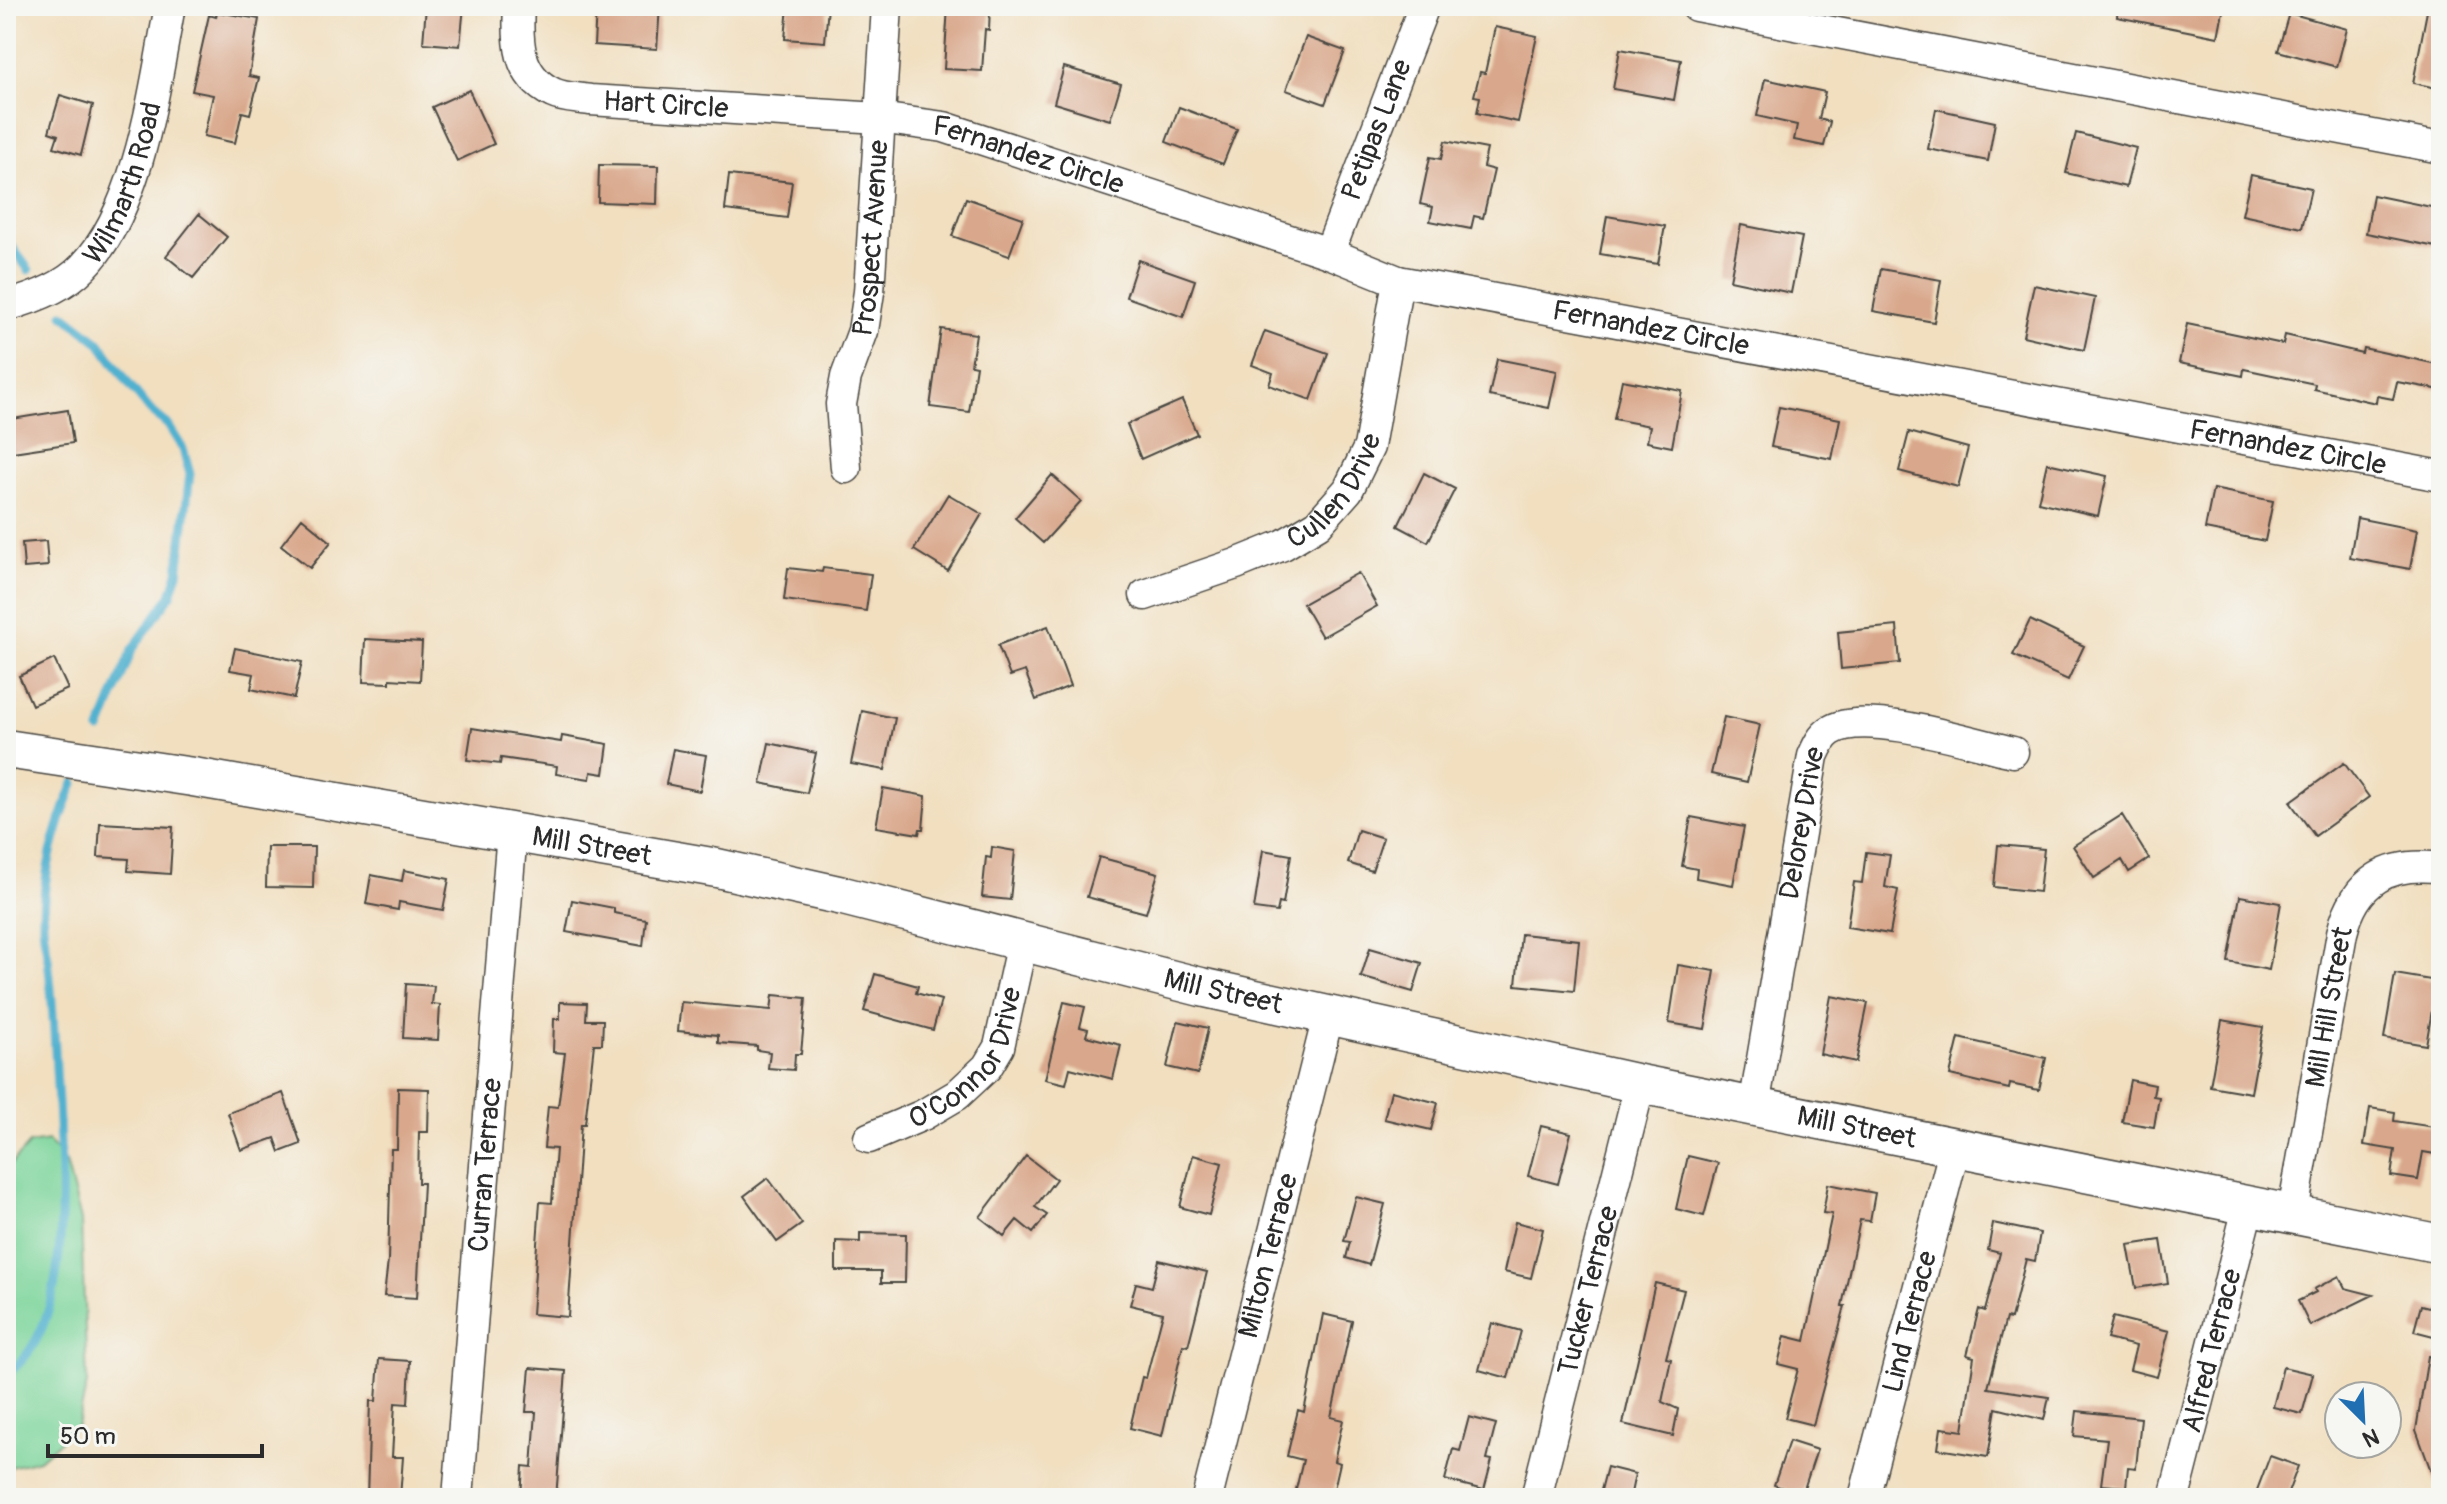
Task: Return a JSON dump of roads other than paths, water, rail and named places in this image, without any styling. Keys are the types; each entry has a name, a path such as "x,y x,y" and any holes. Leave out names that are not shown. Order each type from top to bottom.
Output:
{"street":[{"name":"Wilmarth Road","path":"6,306 56,287 82,269 104,240 126,195 149,109 170,6"},
{"name":"Hart Circle","path":"519,6 517,35 521,59 532,78 554,94 590,100 879,118"},
{"name":"Prospect Avenue","path":"846,468 841,404 846,377 863,331 869,292 887,6"},
{"name":"Petipas Lane","path":"1329,253 1424,6"},
{"path":"1696,6 2441,148"},
{"name":"Fernandez Circle","path":"879,118 944,127 1329,253 1398,281 2441,476"},
{"name":"Cullen Drive","path":"1145,595 1283,545 1318,524 1348,490 1369,447 1398,281"},
{"name":"Delorey Drive","path":"1754,1107 1813,756 1818,744 1827,732 1839,726 1870,722 2013,752"},
{"name":"Mill Street","path":"6,749 193,777 717,868 843,896 1201,987 1640,1084 2441,1244"},
{"name":"Curran Terrace","path":"458,1498 512,832"},
{"name":"Mill Hill Street","path":"2293,1212 2342,933 2350,906 2367,886 2388,871 2401,867 2441,868"},
{"name":"O'Connor Drive","path":"869,1138 957,1095 987,1067 999,1047 1022,942"},
{"name":"Milton Terrace","path":"1207,1498 1329,1013"},
{"name":"Tucker Terrace","path":"1536,1498 1640,1084"},
{"name":"Lind Terrace","path":"1864,1498 1955,1147"},
{"name":"Alfred Terrace","path":"2174,1498 2249,1204"}],"waterway":[{"path":"6,239 29,270"},
{"path":"63,314 99,342 150,410 168,425 183,449 190,474 178,573 171,595 132,650 100,730"},
{"path":"6,1374 28,1352 44,1323 54,1287 59,1248 61,1169 52,1002 43,907 51,853 74,783"}]}
